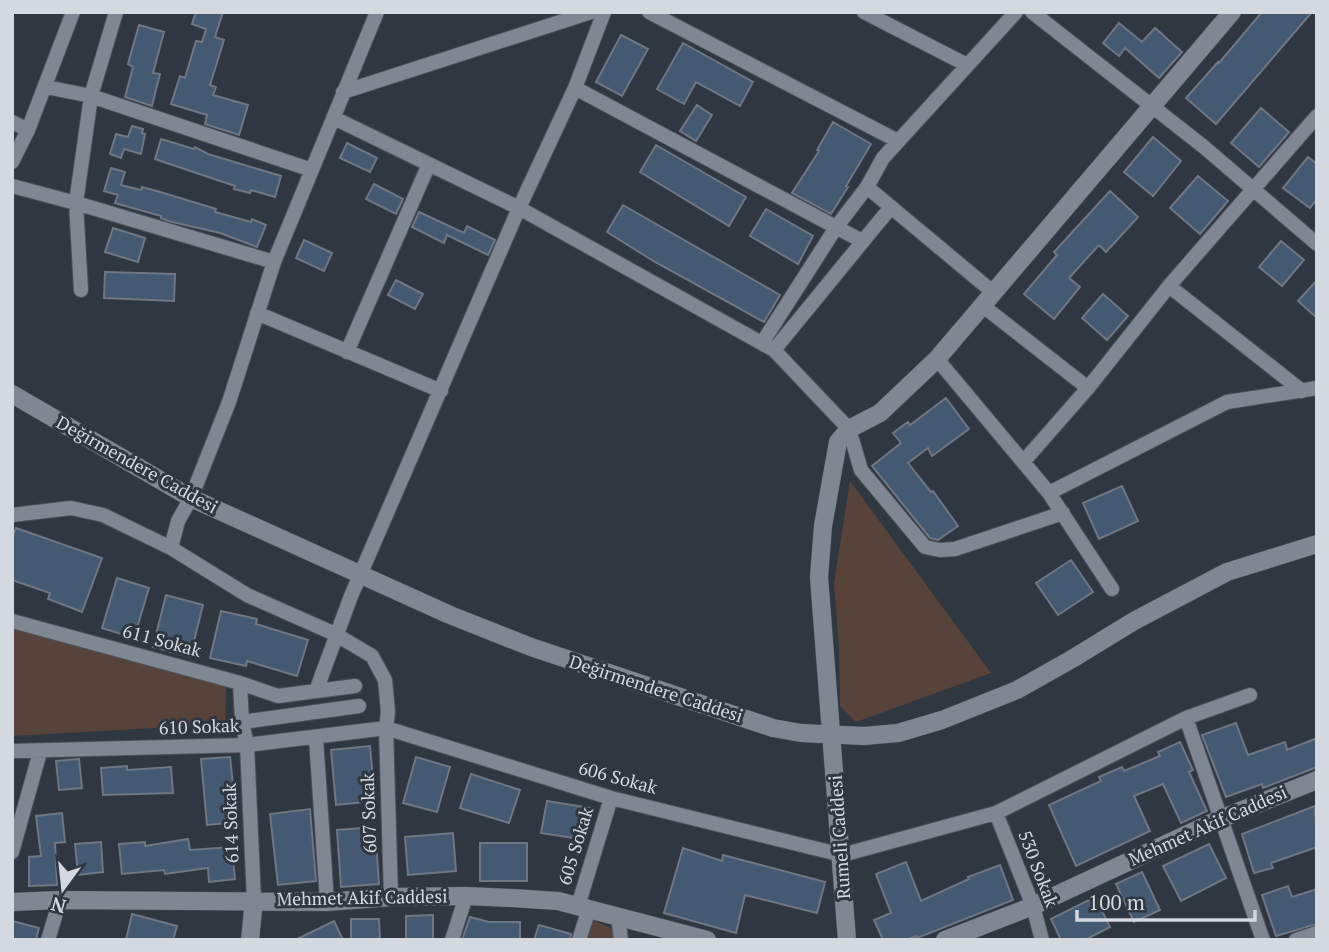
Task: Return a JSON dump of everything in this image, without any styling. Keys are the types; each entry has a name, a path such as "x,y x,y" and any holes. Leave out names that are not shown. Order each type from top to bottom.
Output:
{"street":[{"path":"12,162 29,130 73,12"},
{"path":"81,290 76,203 91,96 116,12"},
{"path":"171,548 178,521 191,498 229,402 274,262 377,12"},
{"path":"343,92 591,12"},
{"path":"316,691 335,634 360,575 519,208 575,88 604,12"},
{"path":"649,12 898,141"},
{"path":"864,12 967,65"},
{"path":"768,346 837,226 867,187 883,158 1016,12"},
{"path":"1032,12 1253,188 1317,244"},
{"path":"849,429 880,413 937,359 1232,12"},
{"path":"46,87 91,96 312,170"},
{"path":"575,88 862,241"},
{"path":"1024,461 1088,388 1169,286 1317,116"},
{"path":"334,118 519,208 768,346 849,429 861,470 925,547 940,550 955,548 1063,513"},
{"path":"12,122 29,130"},
{"path":"347,352 429,164"},
{"path":"12,186 274,262"},
{"path":"867,187 1088,388"},
{"path":"768,346 891,207"},
{"path":"1169,286 1309,390"},
{"path":"257,313 441,391"},
{"path":"937,359 1049,493 1112,589"},
{"path":"1049,493 1227,402 1309,390"},
{"name":"Değirmendere Caddesi","path":"12,394 191,498 450,615 531,648 773,728 801,733 864,736 898,733 942,720 1017,690 1134,621 1227,572 1317,544"},
{"name":"Rumeli Caddesi","path":"847,940 819,577 831,476 838,442 849,429"},
{"name":"607 Sokak","path":"12,515 71,508 103,515 171,548 247,595 335,634 372,656 385,680 388,712 386,729 391,897"},
{"name":"611 Sokak","path":"12,621 240,683 278,696 355,686"},
{"path":"240,683 242,722 247,745"},
{"path":"842,855 996,813 1186,718 1250,695"},
{"path":"242,722 359,706"},
{"path":"1186,718 1263,940"},
{"name":"610 Sokak","path":"12,751 247,745 386,729"},
{"name":"606 Sokak","path":"386,729 611,798 842,855"},
{"path":"316,738 327,902"},
{"name":"614 Sokak","path":"247,745 254,900"},
{"path":"12,852 40,752"},
{"name":"Mehmet Akif Caddesi","path":"945,940 1033,905 1220,819 1317,780"},
{"name":"605 Sokak","path":"579,940 584,907 611,798"},
{"name":"530 Sokak","path":"996,813 1033,905 1042,940"},
{"path":"452,940 466,896"},
{"name":"Mehmet Akif Caddesi","path":"12,902 327,902 391,897 466,896 558,901 707,940"},
{"path":"48,940 60,900"},
{"path":"250,940 254,900"},
{"path":"618,916 621,940"},
{"path":"1296,940 1317,933"}],"shaded area":[{"path":"850,481 991,673 856,722 840,706 834,583"},
{"path":"12,629 226,685 225,724 12,736"},
{"path":"593,920 613,929 614,940 587,940"}],"building":[{"path":"196,12 223,12 215,37 224,40 210,85 216,87 213,95 248,105 239,135 205,124 207,115 171,104 180,76 185,78 196,41 202,42 206,29 192,24"},
{"path":"1262,12 1312,12 1216,124 1186,98"},
{"path":"1119,23 1142,42 1155,28 1182,52 1159,78 1125,48 1119,56 1103,43"},
{"path":"139,25 164,32 153,73 160,74 152,106 125,97 133,67 128,64"},
{"path":"621,35 648,49 622,96 596,82"},
{"path":"683,43 753,82 740,106 696,82 684,104 657,89"},
{"path":"697,105 712,115 696,141 680,131"},
{"path":"1261,108 1289,132 1259,167 1231,143"},
{"path":"833,122 871,144 831,214 792,193 819,151 817,150"},
{"path":"132,126 143,129 142,133 145,134 141,154 124,149 121,158 110,154 116,134 128,137"},
{"path":"1153,137 1181,161 1153,196 1124,172"},
{"path":"161,139 194,149 195,147 208,154 281,176 275,197 251,190 250,193 234,189 235,186 155,159"},
{"path":"347,143 377,158 370,172 340,158"},
{"path":"656,145 746,197 729,226 640,172"},
{"path":"1308,157 1317,164 1317,199 1310,208 1283,188"},
{"path":"111,168 125,172 121,185 157,191 216,209 215,212 251,222 252,219 266,225 257,247 220,233 168,221 161,216 115,203 118,195 104,191"},
{"path":"1198,176 1228,201 1200,234 1170,208"},
{"path":"374,184 403,199 396,214 366,199"},
{"path":"1110,191 1138,217 1106,252 1099,245 1069,278 1080,287 1054,319 1024,294 1057,255 1054,252"},
{"path":"623,205 780,295 764,322 655,262 607,232"},
{"path":"766,209 813,236 798,264 750,236"},
{"path":"419,212 464,233 467,226 495,240 488,255 447,235 444,243 412,227"},
{"path":"113,228 145,238 138,262 105,252"},
{"path":"304,240 332,253 324,271 296,258"},
{"path":"1281,241 1304,260 1282,286 1259,267"},
{"path":"105,272 175,274 174,301 104,298"},
{"path":"396,280 423,294 415,309 388,295"},
{"path":"1317,280 1317,318 1298,301"},
{"path":"1103,294 1128,316 1107,340 1082,318"},
{"path":"946,398 969,429 932,456 928,448 908,463 931,492 933,491 958,526 938,540 930,538 872,466 901,443 893,433 908,422 910,425"},
{"path":"1122,486 1138,521 1099,539 1083,503"},
{"path":"16,528 102,558 82,612 48,599 50,593 12,580 12,538"},
{"path":"1071,560 1093,592 1058,615 1036,583"},
{"path":"117,578 149,588 134,638 102,628"},
{"path":"166,595 203,605 190,657 153,647"},
{"path":"221,611 257,619 256,624 308,640 297,676 247,661 246,666 210,658"},
{"path":"1236,723 1248,755 1285,742 1287,750 1317,738 1317,767 1263,788 1262,784 1226,797 1202,735"},
{"path":"1180,742 1193,770 1189,772 1207,811 1181,823 1163,784 1134,796 1150,831 1076,866 1049,805 1101,781 1099,777 1122,767 1124,771 1160,756 1158,752"},
{"path":"370,746 375,801 336,805 331,750"},
{"path":"230,757 237,822 207,825 201,759"},
{"path":"416,757 450,767 437,812 403,803"},
{"path":"79,759 82,788 59,790 56,761"},
{"path":"127,766 127,770 171,767 173,793 103,795 101,768"},
{"path":"471,774 520,790 509,823 460,808"},
{"path":"547,801 591,808 586,840 541,833"},
{"path":"1315,806 1317,847 1271,863 1273,868 1254,873 1242,834"},
{"path":"310,809 316,881 278,885 270,814"},
{"path":"62,813 65,842 55,843 57,885 29,886 29,857 41,856 36,816"},
{"path":"375,827 379,884 341,887 337,830"},
{"path":"453,833 456,871 408,875 405,837"},
{"path":"188,839 190,850 232,847 235,879 209,882 208,868 165,874 164,870 122,874 119,844 145,842 145,846"},
{"path":"101,842 103,872 78,875 75,844"},
{"path":"480,843 527,843 527,881 480,881"},
{"path":"1209,844 1226,878 1181,901 1163,866"},
{"path":"683,848 722,861 723,855 825,882 817,913 745,895 736,933 664,913"},
{"path":"906,862 921,901 969,879 968,877 1000,865 1013,900 917,938 883,940 874,920 891,913 876,874"},
{"path":"1142,872 1160,910 1134,922 1116,884"},
{"path":"1288,886 1292,897 1317,889 1317,924 1276,936 1262,895"},
{"path":"1095,897 1110,927 1085,940 1061,940 1051,919"},
{"path":"132,914 177,926 173,940 126,940"},
{"path":"433,915 433,940 406,940 406,916"},
{"path":"470,917 489,922 520,922 520,940 462,940"},
{"path":"351,919 379,919 380,940 351,940"},
{"path":"12,921 39,928 36,940 12,940"},
{"path":"334,921 343,940 295,940"},
{"path":"539,925 571,934 570,940 534,940"}]}
